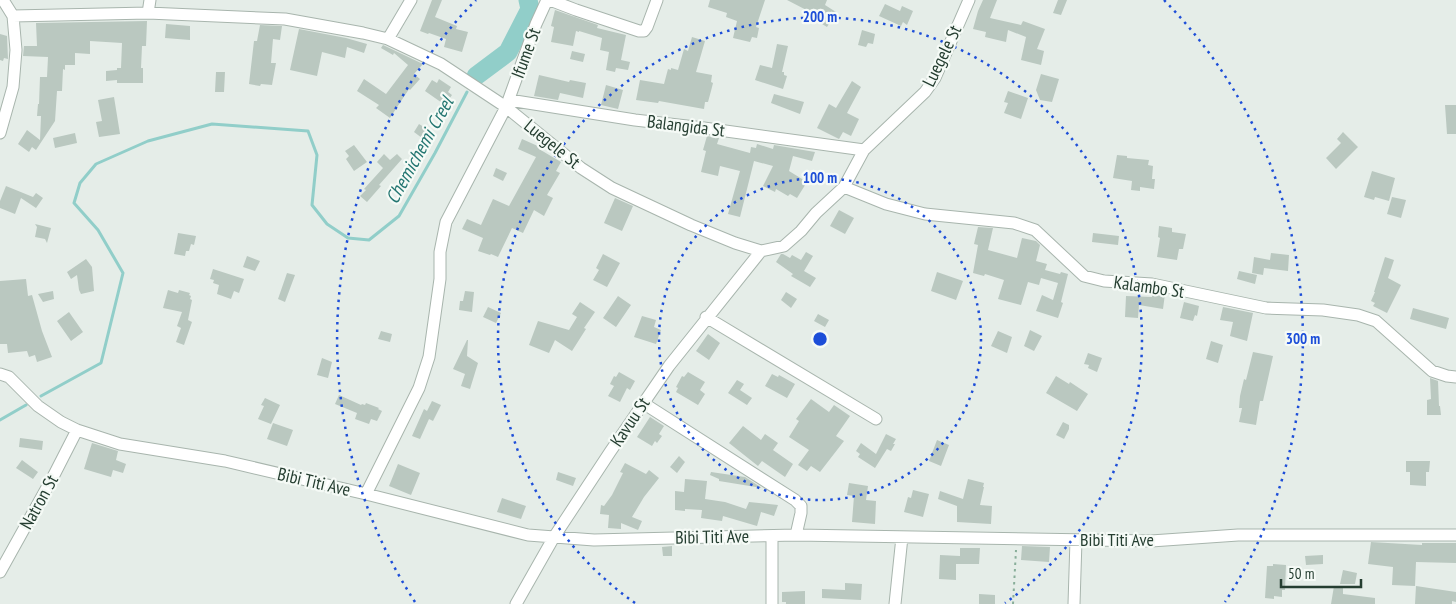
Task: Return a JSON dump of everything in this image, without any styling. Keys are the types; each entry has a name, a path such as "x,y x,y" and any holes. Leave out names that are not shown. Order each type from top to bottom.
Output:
{"street":[{"path":"0,133 13,86 16,50 13,16 3,0"},
{"path":"148,13 150,0"},
{"path":"388,39 412,0"},
{"path":"548,0 638,31 644,31 647,27 656,0"},
{"name":"Ifume St","path":"366,494 419,388 429,357 440,279 440,252 446,222 508,104 536,24 548,0"},
{"name":"Luegele St","path":"13,16 148,13 285,19 388,39 441,64 508,104 581,168 612,188 700,228 761,252 784,246 802,231 816,213 844,187 864,150 926,92 935,78 969,0"},
{"name":"Balangida St","path":"508,104 864,150"},
{"name":"Kalambo St","path":"844,187 886,204 925,214 1014,223 1034,230 1084,276 1094,279 1152,284 1266,308 1323,310 1358,314 1376,321 1432,370 1447,376 1456,377"},
{"name":"Kavuu St","path":"516,604 554,537 643,403 706,317 761,252"},
{"path":"706,317 876,419"},
{"name":"Bibi Titi Ave","path":"0,374 9,377 38,406 61,422 77,430 120,444 225,461 528,535 594,540 796,535 1151,541 1238,536 1456,535"},
{"path":"643,403 796,500 801,506 801,513 796,535"},
{"name":"Natron St","path":"0,572 77,430"},
{"path":"772,536 772,604"},
{"path":"895,604 902,537"},
{"path":"1074,604 1076,540"}],"path":[{"path":"1013,604 1016,538"}],"building":[{"path":"432,0 442,0 435,17 457,26 456,29 468,32 462,52 444,47 446,39 420,31"},
{"path":"710,0 765,0 756,27 759,28 757,38 752,37 750,42 733,38 737,21 726,17 727,13 708,7"},
{"path":"787,0 827,0 825,5 836,12 827,27 814,19 816,15"},
{"path":"983,0 997,0 990,18 1021,25 1023,21 1045,29 1037,49 1044,51 1041,65 1021,60 1026,37 1008,30 1006,42 985,37 986,32 973,29"},
{"path":"1058,0 1067,0 1061,15 1053,13"},
{"path":"885,4 900,11 902,6 913,11 907,25 903,22 901,26 879,16"},
{"path":"555,10 598,25 597,28 626,35 621,60 630,62 628,70 616,68 615,72 606,70 609,52 600,50 602,38 576,31 573,46 551,42 554,27 551,26"},
{"path":"147,21 146,46 142,46 141,68 143,68 143,83 117,83 117,80 106,81 106,71 121,68 122,43 90,41 90,54 75,53 75,65 65,65 65,70 63,69 62,91 57,91 55,121 36,150 32,147 29,152 18,144 27,130 40,140 41,116 37,116 40,77 47,77 48,57 23,56 24,46 37,46 36,23"},
{"path":"166,24 190,26 190,40 165,38"},
{"path":"260,25 282,26 280,40 273,39 271,63 276,63 272,85 261,84 260,86 249,84 254,41 257,41"},
{"path":"299,29 367,44 364,53 347,47 345,58 322,52 317,76 290,70"},
{"path":"862,30 875,34 873,44 868,43 866,47 858,45"},
{"path":"0,34 7,36 8,59 4,58 3,61 0,60"},
{"path":"692,37 705,41 696,72 712,75 711,82 713,83 704,109 659,101 658,103 636,100 640,80 664,84 668,69 678,70 684,49 688,51"},
{"path":"777,44 788,46 782,72 787,76 783,89 755,80 760,65 772,68"},
{"path":"383,45 423,64 414,74 420,79 409,89 390,118 376,108 379,105 357,91 364,79 386,94 408,65 394,53 393,55 381,48"},
{"path":"572,51 585,54 583,62 570,59"},
{"path":"216,72 225,72 224,92 215,92"},
{"path":"1041,74 1059,79 1052,102 1040,100 1036,90"},
{"path":"539,75 569,82 570,80 586,83 583,98 560,93 558,100 534,96"},
{"path":"439,79 451,87 448,92 452,95 445,105 425,91 432,80 437,83"},
{"path":"852,81 861,87 847,113 859,119 851,136 843,132 839,139 817,128 829,104 836,108"},
{"path":"606,85 623,90 618,109 601,105"},
{"path":"1008,91 1028,98 1021,119 1004,113 1008,103 1004,102"},
{"path":"774,94 804,102 800,114 771,103"},
{"path":"114,97 120,134 99,137 96,122 102,121 98,100"},
{"path":"1445,105 1456,105 1456,134 1447,134"},
{"path":"419,124 427,129 422,138 414,132"},
{"path":"1343,132 1358,147 1336,169 1326,158 1341,143 1337,139"},
{"path":"75,133 77,143 55,148 53,138"},
{"path":"707,136 719,138 717,144 750,153 751,147 756,148 757,144 773,149 774,145 815,152 812,161 793,156 789,171 807,182 797,198 790,194 788,196 776,189 775,192 763,186 773,166 754,161 740,217 728,214 740,171 720,166 718,176 701,172 706,151 703,150"},
{"path":"522,139 540,147 539,149 561,162 556,171 560,173 547,195 553,198 544,216 534,210 523,233 512,228 498,257 478,251 483,238 462,229 467,219 481,225 493,199 509,206 536,157 518,149"},
{"path":"354,145 367,162 354,171 346,159 349,156 345,151"},
{"path":"384,154 390,160 397,154 402,159 367,202 360,196 383,168 377,162"},
{"path":"1117,155 1149,160 1148,165 1153,166 1152,179 1155,179 1154,189 1140,187 1140,191 1131,190 1132,181 1113,178"},
{"path":"496,168 507,173 503,181 493,176"},
{"path":"1372,171 1395,178 1389,201 1375,197 1374,200 1364,197"},
{"path":"6,186 33,197 36,193 43,198 36,208 21,198 15,214 0,208 0,201"},
{"path":"1392,197 1406,200 1401,218 1387,214"},
{"path":"615,198 633,206 622,231 604,223"},
{"path":"839,210 854,218 845,234 830,226"},
{"path":"35,224 51,228 47,243 45,239 35,237 37,227"},
{"path":"1159,226 1172,228 1172,232 1186,234 1183,249 1179,249 1177,260 1157,257 1160,238 1158,237"},
{"path":"978,227 993,228 988,250 1017,258 1022,238 1036,241 1040,245 1036,261 1047,264 1045,270 1068,274 1061,302 1063,303 1058,318 1036,311 1042,295 1053,300 1058,283 1041,278 1039,285 1028,282 1021,305 998,299 1004,280 985,274 984,276 973,273 978,245 974,244"},
{"path":"178,233 196,236 194,245 191,244 185,256 174,254"},
{"path":"1093,233 1119,236 1118,245 1092,242"},
{"path":"806,252 813,256 804,271 816,278 810,287 791,276 793,274 776,262 781,254 790,258 792,255 801,260"},
{"path":"1271,253 1289,255 1288,271 1264,268 1263,275 1252,273 1254,257 1270,260"},
{"path":"603,254 620,263 607,287 593,280 599,270 596,268"},
{"path":"247,256 260,261 255,271 243,267"},
{"path":"1385,257 1394,260 1388,278 1401,285 1387,313 1373,306 1375,303 1371,301"},
{"path":"86,259 92,267 94,291 81,294 77,275 71,279 67,272"},
{"path":"213,269 244,279 239,293 234,291 231,299 217,294 219,285 213,283 214,280 210,279"},
{"path":"1239,271 1257,275 1255,284 1237,279"},
{"path":"937,272 963,281 956,300 931,291"},
{"path":"287,273 295,275 285,302 278,299"},
{"path":"26,279 28,296 32,295 42,331 52,357 37,362 35,355 29,357 27,351 8,353 7,344 0,344 0,281"},
{"path":"168,290 178,293 179,290 190,293 189,295 191,296 188,320 192,322 184,345 176,342 181,328 177,326 182,312 163,308"},
{"path":"53,291 54,299 43,302 38,294"},
{"path":"465,291 474,292 472,312 459,310 460,301 463,301"},
{"path":"786,292 797,299 791,308 781,300"},
{"path":"1152,292 1165,294 1163,309 1139,305 1138,318 1125,317 1126,296 1152,297"},
{"path":"618,296 631,305 616,327 603,318"},
{"path":"580,302 595,312 572,351 555,340 549,353 529,345 538,321 569,330 577,317 572,314"},
{"path":"1184,302 1199,306 1197,316 1195,315 1193,321 1180,318"},
{"path":"488,307 501,313 496,323 483,317"},
{"path":"1223,307 1253,313 1247,341 1230,336 1233,322 1220,320"},
{"path":"1413,308 1449,318 1446,329 1410,319"},
{"path":"69,312 83,332 71,341 57,321"},
{"path":"818,314 829,320 825,327 814,321"},
{"path":"642,316 656,320 654,327 661,330 656,344 634,337"},
{"path":"1030,330 1042,336 1034,351 1024,346"},
{"path":"381,331 392,334 390,342 378,339"},
{"path":"998,331 1012,337 1007,353 991,346"},
{"path":"708,334 720,343 709,360 696,351"},
{"path":"467,340 467,356 478,363 470,389 461,386 465,374 453,369"},
{"path":"1211,341 1223,345 1218,363 1206,359"},
{"path":"1253,352 1273,356 1263,401 1260,401 1256,425 1239,422 1242,408 1239,408 1240,396"},
{"path":"1088,353 1102,358 1097,372 1088,368 1089,365 1084,364"},
{"path":"322,358 332,362 328,378 317,375"},
{"path":"619,372 635,381 630,390 627,388 620,402 608,396 614,386 610,384 614,376 616,377"},
{"path":"688,372 705,382 700,390 705,394 698,405 676,392 678,388 676,387 682,376 684,377"},
{"path":"772,374 778,377 779,375 795,384 787,398 765,386"},
{"path":"1056,376 1069,384 1070,382 1088,394 1077,411 1046,393"},
{"path":"1430,378 1438,381 1441,415 1427,415 1427,400 1431,399"},
{"path":"737,380 744,384 740,390 752,398 747,405 728,393"},
{"path":"339,395 361,405 366,403 379,408 382,411 377,421 371,419 369,424 355,419 357,413 335,404"},
{"path":"265,398 280,405 271,424 258,419 264,406 261,405"},
{"path":"811,399 829,412 834,405 850,416 836,436 844,441 820,472 811,466 807,471 798,465 809,450 789,437 799,421 796,419"},
{"path":"432,401 441,405 433,421 429,419 420,439 412,436 424,409 427,411"},
{"path":"650,417 664,426 659,434 662,436 652,446 637,437"},
{"path":"1063,422 1069,425 1064,439 1056,435"},
{"path":"273,423 293,430 287,446 267,439"},
{"path":"743,426 761,440 765,434 778,443 773,450 793,464 785,477 762,461 758,466 729,443"},
{"path":"886,434 896,439 893,444 895,444 891,451 887,449 875,468 858,457 860,454 856,451 861,443 876,454"},
{"path":"20,438 43,441 42,450 19,447"},
{"path":"937,440 949,445 941,466 929,461"},
{"path":"92,443 118,451 116,460 126,464 123,473 113,470 111,477 84,469"},
{"path":"679,456 685,462 677,473 670,467"},
{"path":"22,460 38,472 33,479 16,468"},
{"path":"1406,461 1430,461 1429,472 1426,472 1426,486 1410,485 1410,472 1406,472"},
{"path":"625,463 646,474 649,470 659,478 644,497 632,517 642,521 638,530 621,523 621,529 608,528 609,515 600,514 601,505 604,506 612,495 623,473 620,472"},
{"path":"398,464 420,473 411,495 389,486"},
{"path":"558,472 576,478 573,486 556,480"},
{"path":"711,472 745,477 762,488 719,481 719,479 710,475"},
{"path":"685,479 707,481 705,499 725,502 746,509 749,502 778,505 774,516 761,512 757,526 723,516 722,521 701,518 702,510 675,510 675,491 684,492"},
{"path":"968,479 984,483 980,505 992,506 991,524 957,522 957,506 938,499 940,491 963,499"},
{"path":"849,483 868,486 866,500 876,501 875,524 852,522 854,496 847,495"},
{"path":"913,490 929,494 923,517 904,512 908,497 911,498"},
{"path":"502,498 526,506 521,519 497,512"},
{"path":"1371,542 1422,545 1422,543 1456,543 1456,563 1416,562 1415,586 1392,585 1393,567 1368,564"},
{"path":"672,546 672,556 663,556 662,547"},
{"path":"1022,546 1050,547 1049,562 1021,560"},
{"path":"960,548 980,548 979,564 956,564 956,580 939,579 940,555 960,556"},
{"path":"1323,555 1323,564 1306,565 1305,556"},
{"path":"1273,564 1286,565 1285,590 1282,590 1282,597 1274,596 1274,599 1265,598 1267,566 1273,566"},
{"path":"1343,570 1357,573 1355,584 1340,584"},
{"path":"845,583 862,584 861,600 822,598 822,589 845,590"},
{"path":"1334,586 1343,587 1343,594 1375,598 1375,604 1331,604"},
{"path":"1416,586 1456,592 1456,602 1452,601 1452,604 1415,604"},
{"path":"805,591 805,604 786,604 786,602 782,602 782,592"},
{"path":"979,594 995,595 995,604 979,604"}],"waterway":[{"path":"476,76 508,52 530,9 528,0"},
{"name":"Chemichemi Creel","path":"41,396 101,363 123,273 98,230 74,203 80,183 96,164 148,141 212,124 308,131 317,155 312,205 327,224 348,238 369,240 399,216 467,92"},
{"path":"0,420 26,405"}]}
